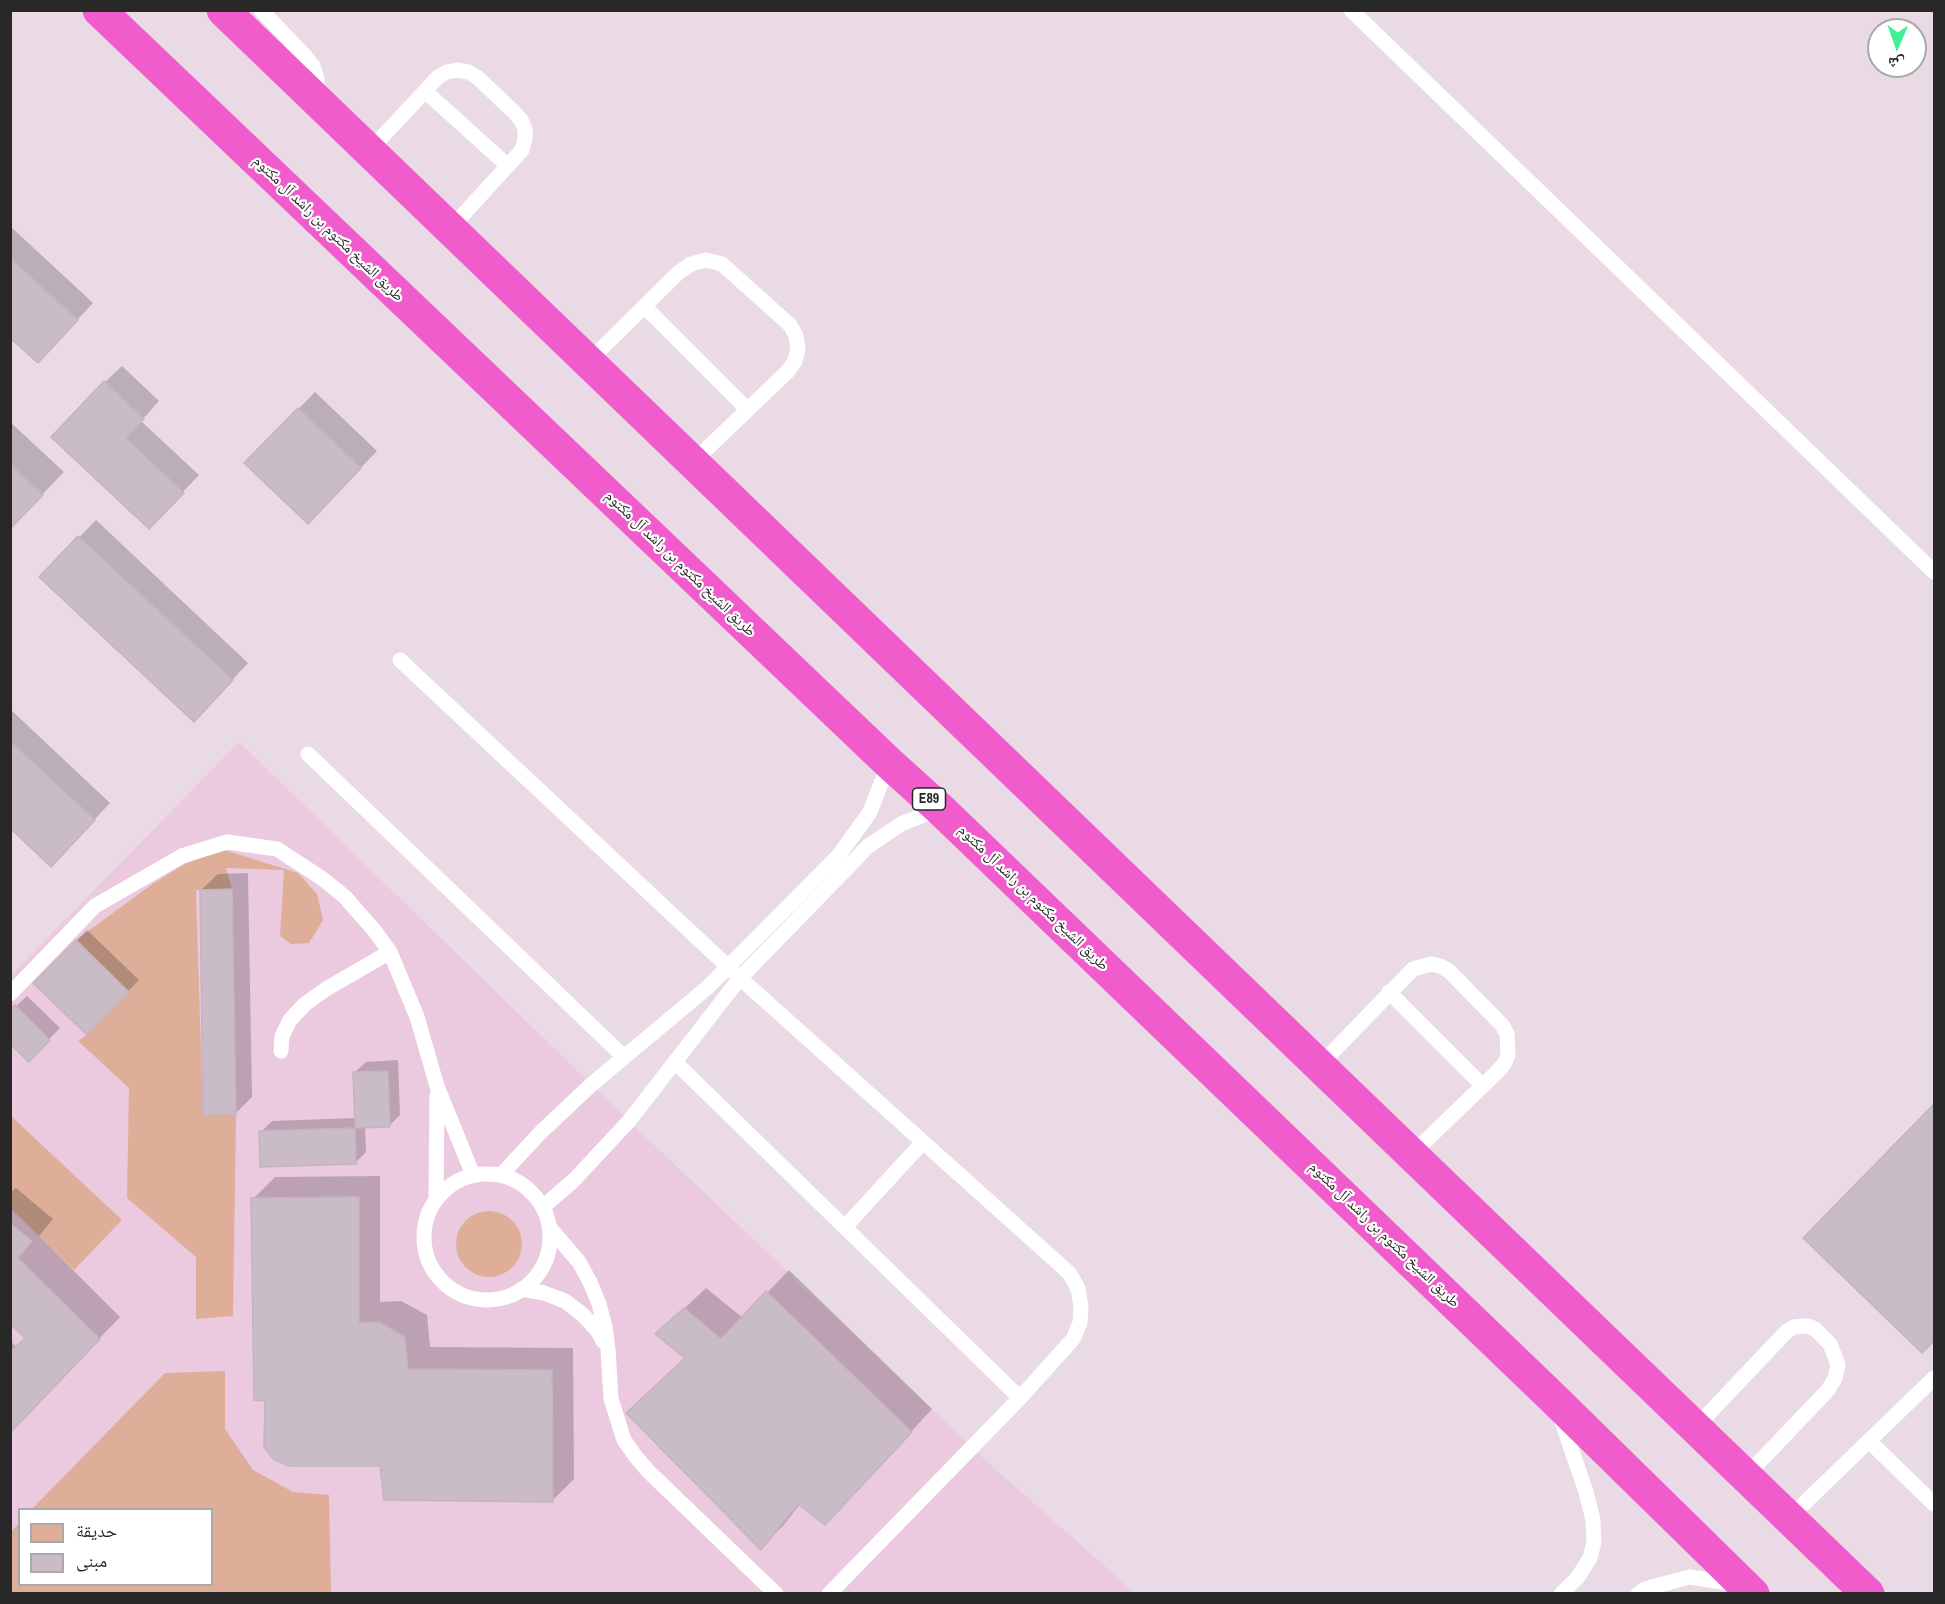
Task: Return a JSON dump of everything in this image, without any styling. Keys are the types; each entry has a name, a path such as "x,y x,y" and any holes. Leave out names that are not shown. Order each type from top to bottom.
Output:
{"highway":[{"name":"طريق الشيخ مكتوم بن راشد آل مكتوم","path":"99,10 940,809 1754,1593"},
{"path":"223,10 1868,1593"}],"lane":[{"path":"261,10 306,56 317,79 317,99"},
{"path":"1351,10 1935,572"},
{"path":"370,150 438,76 447,72 458,70 477,77 514,112 525,129 522,150 451,228"},
{"path":"425,91 508,166"},
{"path":"589,361 678,273 691,264 706,260 722,264 790,326 796,336 798,348 795,360 788,371 693,462"},
{"path":"645,307 747,410"},
{"path":"400,660 740,978 1070,1274 1078,1289 1081,1306 1080,1323 1073,1339 1020,1398 829,1593"},
{"path":"308,754 624,1058"},
{"path":"501,1175 541,1132 729,966 839,855 870,812 889,763"},
{"path":"543,1207 574,1180 629,1121 740,978 867,847 901,824 940,809"},
{"path":"10,994 95,906 182,856 227,842 277,849 323,879 345,897 390,952 417,1017 437,1086 473,1175"},
{"path":"281,1051 282,1036 290,1020 305,1004 326,989 390,952"},
{"path":"1320,1065 1405,975 1421,966 1440,966 1449,971 1502,1025 1507,1034 1508,1055 1504,1064 1483,1086 1412,1154"},
{"path":"1389,992 1483,1086"},
{"path":"675,1062 1020,1398"},
{"path":"436,1200 437,1086"},
{"path":"845,1227 923,1142"},
{"path":"473,1175 501,1175 518,1182 532,1193 543,1207 549,1227 550,1247 544,1267 531,1283 514,1295 494,1300 473,1299 453,1290 438,1277 428,1259 423,1239 426,1218 446,1188 459,1180 473,1175"},
{"path":"549,1227 565,1244 590,1282 605,1327 610,1400 624,1440 636,1457 776,1593"},
{"path":"522,1289 544,1293 565,1301 597,1330 608,1349"},
{"path":"1696,1427 1787,1331 1794,1327 1808,1326 1815,1329 1830,1344 1838,1365 1835,1378 1828,1390 1746,1476"},
{"path":"1790,1517 1935,1378"},
{"path":"1554,1399 1593,1520 1594,1542 1590,1558 1578,1577 1561,1593"},
{"path":"1869,1440 1935,1504"},
{"path":"1638,1593 1689,1577 1730,1583 1746,1593"}],"shaded area":[{"path":"239,742 629,1121 994,1468 1135,1593 11,1594 11,975"}],"green space":[{"path":"221,849 298,873 317,894 323,920 309,943 291,944 280,936 284,870 226,868 232,889 196,890 203,1115 236,1115 233,1316 196,1319 196,1257 127,1198 129,1088 78,1041 87,1035 129,992 76,940 154,883 185,864"},
{"path":"10,1115 122,1220 74,1270 11,1209"},
{"path":"489,1211 502,1214 512,1221 519,1231 522,1244 519,1257 512,1267 502,1274 489,1277 476,1274 466,1267 459,1257 456,1244 459,1231 466,1221 476,1214"},
{"path":"225,1371 225,1429 253,1470 293,1492 329,1495 331,1593 11,1593 11,1532 18,1524 18,1586 213,1586 213,1508 33,1508 165,1373"}],"building":[{"path":"10,258 78,320 38,363 10,338"},
{"path":"104,381 144,419 126,438 184,493 149,529 51,437"},
{"path":"298,408 361,468 308,524 244,463"},
{"path":"10,464 43,495 10,529"},
{"path":"78,536 233,680 194,722 39,577"},
{"path":"10,741 95,820 51,867 10,828"},
{"path":"232,889 236,1115 203,1115 200,890"},
{"path":"76,940 129,992 87,1035 33,983"},
{"path":"15,1005 50,1040 29,1062 10,1044 10,1010"},
{"path":"388,1071 390,1127 355,1128 353,1072"},
{"path":"1934,1104 1934,1341 1922,1353 1803,1238"},
{"path":"355,1128 356,1164 260,1167 259,1131"},
{"path":"359,1197 359,1323 379,1322 405,1337 408,1369 552,1370 553,1502 384,1500 380,1466 289,1466 273,1459 264,1447 265,1401 254,1400 251,1198"},
{"path":"10,1223 32,1241 18,1258 100,1339 10,1433 10,1352 25,1338 10,1323"},
{"path":"766,1291 912,1432 825,1525 798,1504 761,1550 626,1413 685,1358 655,1334 684,1308 721,1339"}]}
